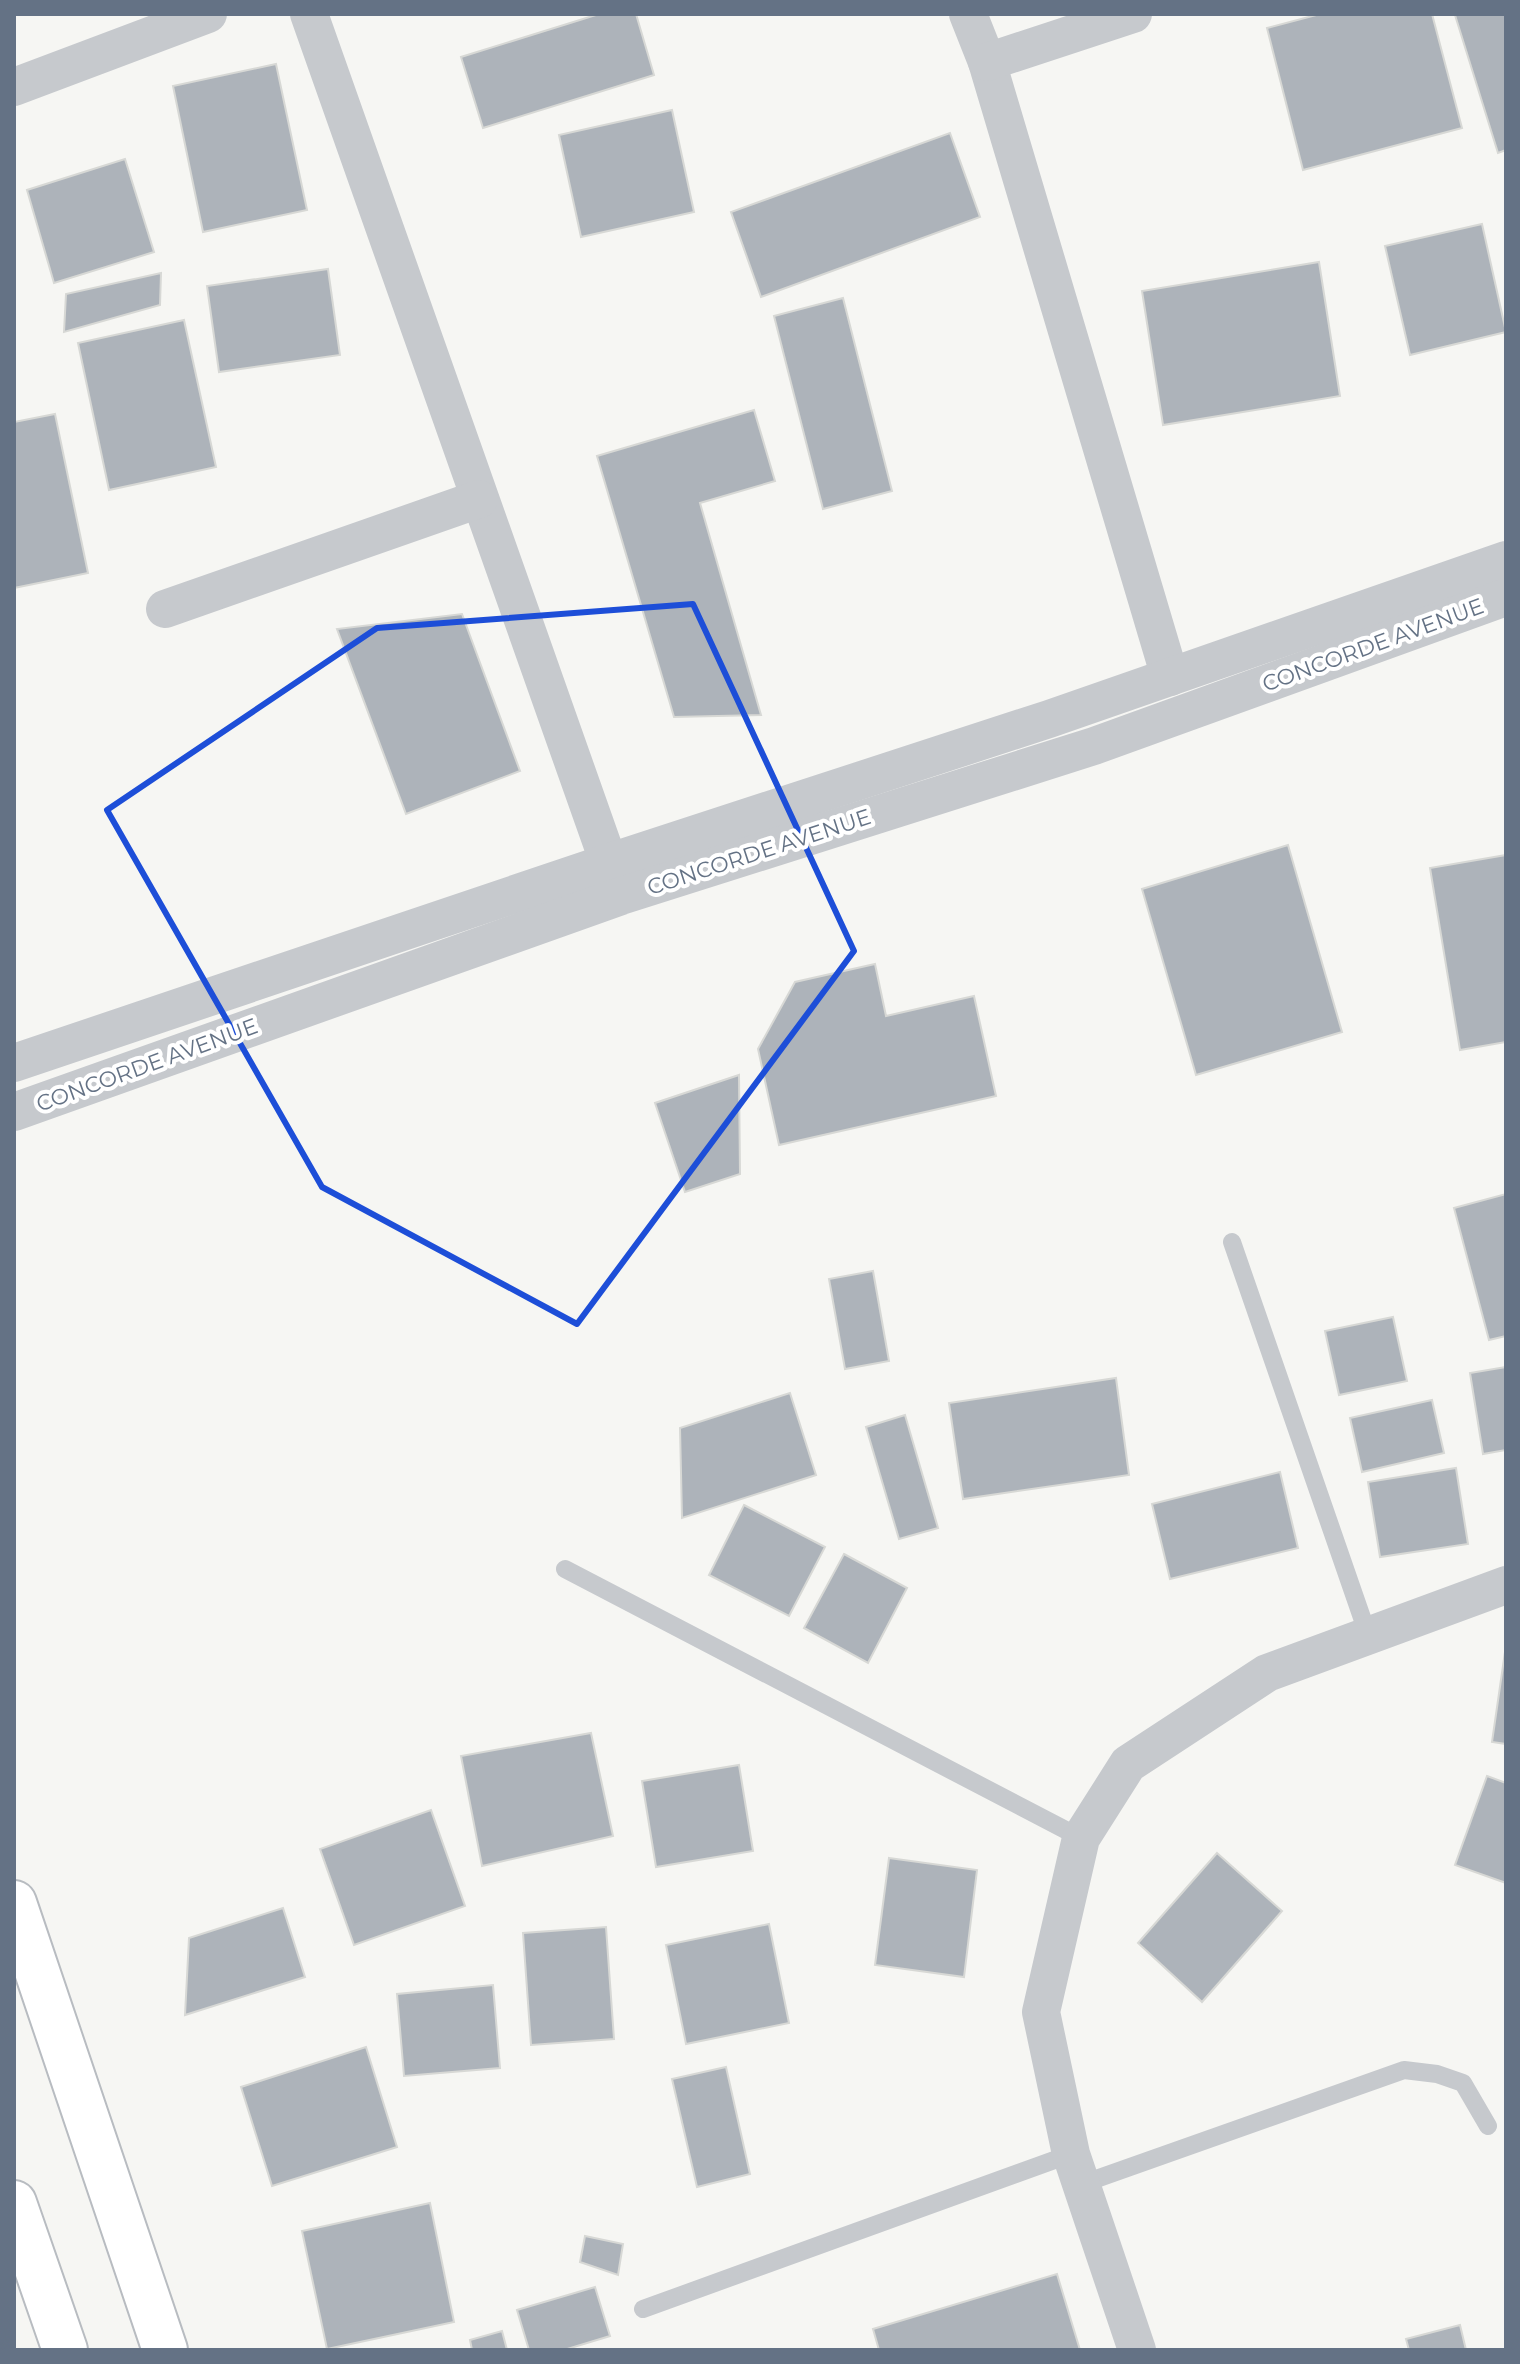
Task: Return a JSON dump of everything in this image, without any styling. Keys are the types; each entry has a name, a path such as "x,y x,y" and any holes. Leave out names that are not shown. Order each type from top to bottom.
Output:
{"main road":[{"path":"14,1903 165,2350"},
{"path":"14,2203 65,2350"}],"street":[{"path":"14,87 208,14"},
{"path":"309,14 614,880"},
{"path":"968,14 987,62 1170,677"},
{"path":"987,62 1133,14"},
{"path":"165,609 479,499"},
{"name":"CONCORDE AVENUE","path":"14,1112 614,880 1170,677 1506,560"},
{"name":"CONCORDE AVENUE","path":"14,1063 614,880 1094,746 1506,597"},
{"path":"1137,2350 1077,2169 1041,2012 1081,1838 1128,1764 1267,1673 1506,1585"}],"lane":[{"path":"1232,1242 1368,1635"},
{"path":"565,1569 1081,1838"},
{"path":"643,2309 1077,2169 1404,2070 1437,2074 1463,2083 1488,2126"}],"highlighted area":[{"path":"693,604 854,951 577,1324 322,1187 107,810 377,628"}],"building":[{"path":"599,14 636,14 654,75 483,128 461,57"},
{"path":"1320,14 1432,14 1462,128 1303,170 1267,28"},
{"path":"1506,14 1506,150 1498,153 1455,15"},
{"path":"276,64 307,210 203,232 173,86"},
{"path":"672,110 694,212 581,237 559,135"},
{"path":"950,133 980,217 761,297 731,212"},
{"path":"125,159 154,252 54,283 27,190"},
{"path":"1482,224 1506,332 1410,355 1385,246"},
{"path":"1319,262 1340,396 1163,425 1142,291"},
{"path":"328,269 340,355 219,372 207,286"},
{"path":"161,273 160,305 64,332 66,294"},
{"path":"843,298 892,491 823,509 774,316"},
{"path":"184,320 216,467 109,490 78,343"},
{"path":"754,410 775,481 700,503 761,715 674,717 597,456"},
{"path":"55,414 88,573 14,588 14,422"},
{"path":"462,614 520,771 406,814 337,629"},
{"path":"1288,845 1342,1032 1196,1075 1142,889"},
{"path":"1506,855 1506,1042 1460,1050 1430,868"},
{"path":"875,964 886,1016 974,996 996,1096 779,1145 758,1049 795,982"},
{"path":"739,1075 740,1174 685,1192 655,1103"},
{"path":"1506,1194 1506,1336 1489,1340 1454,1208"},
{"path":"873,1271 889,1361 845,1369 829,1279"},
{"path":"1393,1317 1407,1381 1339,1395 1325,1331"},
{"path":"1506,1367 1506,1450 1483,1454 1470,1373"},
{"path":"1116,1378 1129,1475 963,1499 949,1403"},
{"path":"790,1393 816,1475 682,1518 680,1428"},
{"path":"1432,1400 1444,1453 1362,1472 1350,1418"},
{"path":"905,1415 938,1528 899,1539 866,1427"},
{"path":"1456,1468 1468,1544 1380,1557 1368,1482"},
{"path":"1280,1472 1298,1548 1170,1579 1152,1504"},
{"path":"744,1505 825,1547 789,1616 709,1575"},
{"path":"844,1554 907,1588 868,1663 804,1628"},
{"path":"1506,1645 1506,1744 1492,1742"},
{"path":"591,1733 613,1836 482,1866 461,1756"},
{"path":"739,1765 753,1851 656,1867 642,1781"},
{"path":"1487,1776 1506,1783 1506,1883 1455,1865"},
{"path":"431,1810 465,1906 354,1945 320,1849"},
{"path":"1217,1853 1282,1911 1202,2002 1138,1943"},
{"path":"889,1858 977,1870 964,1977 875,1965"},
{"path":"283,1908 305,1977 185,2015 189,1938"},
{"path":"769,1924 789,2023 686,2044 666,1945"},
{"path":"606,1927 614,2039 531,2045 523,1933"},
{"path":"493,1985 500,2068 404,2076 397,1994"},
{"path":"366,2047 397,2147 272,2186 241,2087"},
{"path":"726,2067 750,2174 697,2187 672,2079"},
{"path":"430,2203 454,2322 327,2349 302,2231"},
{"path":"585,2236 623,2244 618,2275 580,2262"},
{"path":"1057,2274 1080,2350 879,2350 873,2329"},
{"path":"595,2287 610,2336 564,2350 529,2350 517,2310"},
{"path":"1460,2325 1466,2350 1409,2350 1406,2339"},
{"path":"502,2331 507,2350 472,2350 470,2340"}]}
